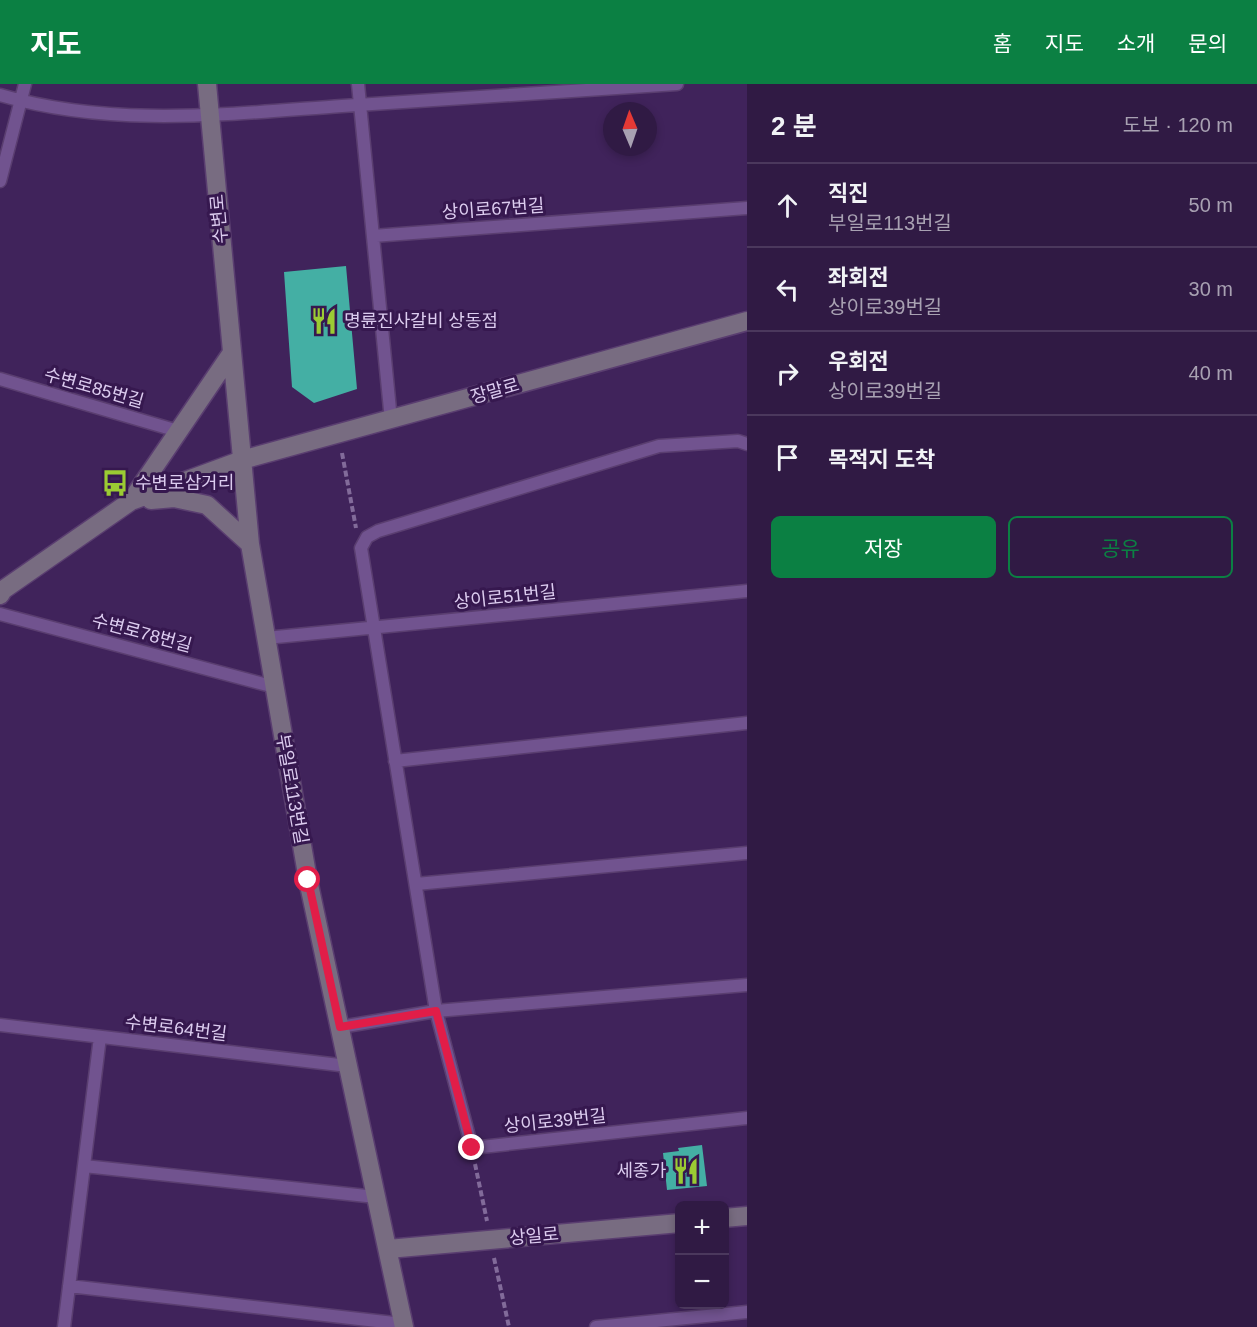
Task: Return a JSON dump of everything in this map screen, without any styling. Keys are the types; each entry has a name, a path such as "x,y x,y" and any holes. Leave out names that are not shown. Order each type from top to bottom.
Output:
{"street":[{"name":"수변로","path":"207,84 242,460"},
{"name":"장말로","path":"242,460 747,321"},
{"path":"131,501 231,354"},
{"path":"0,596 3,590 131,501 242,460"},
{"name":"부일로113번길","path":"242,460 250,544 308,880 403,1325"},
{"path":"131,501 174,498 207,505 250,544"},
{"path":"729,1218 747,1216"},
{"name":"상일로","path":"388,1249 675,1222"}],"lane":[{"path":"0,181 25,84"},
{"path":"358,84 391,420"},
{"path":"0,95 21,101 112,116 210,115 677,84"},
{"name":"상이로67번길","path":"373,236 747,208"},
{"name":"수변로85번길","path":"0,379 178,431"},
{"path":"363,544 378,531 659,446 738,441 747,444"},
{"name":"상이로39번길","path":"363,544 373,627 436,1011 472,1148 747,1118"},
{"name":"상이로51번길","path":"266,638 747,591"},
{"name":"수변로78번길","path":"0,614 275,687"},
{"path":"395,761 747,723"},
{"path":"416,885 747,853"},
{"path":"340,1027 436,1011 747,986"},
{"name":"수변로64번길","path":"0,1025 348,1066"},
{"path":"64,1327 99,1036"},
{"path":"84,1166 376,1197"},
{"path":"69,1286 403,1325"},
{"path":"596,1327 747,1312"}],"path":[{"path":"339,434 353,525 363,544"}],"building":[{"path":"346,266 357,389 314,403 292,387 284,272"},
{"path":"702,1145 707,1186 667,1190 663,1153 679,1151 678,1148"}],"place":[{"name":"명륜진사갈비 상동점","path":"324,321"},
{"name":"수변로삼거리","path":"115,483"},
{"name":"세종가","path":"686,1171"}],"route":[{"path":"308,880 340,1027 436,1011 472,1148"}]}
